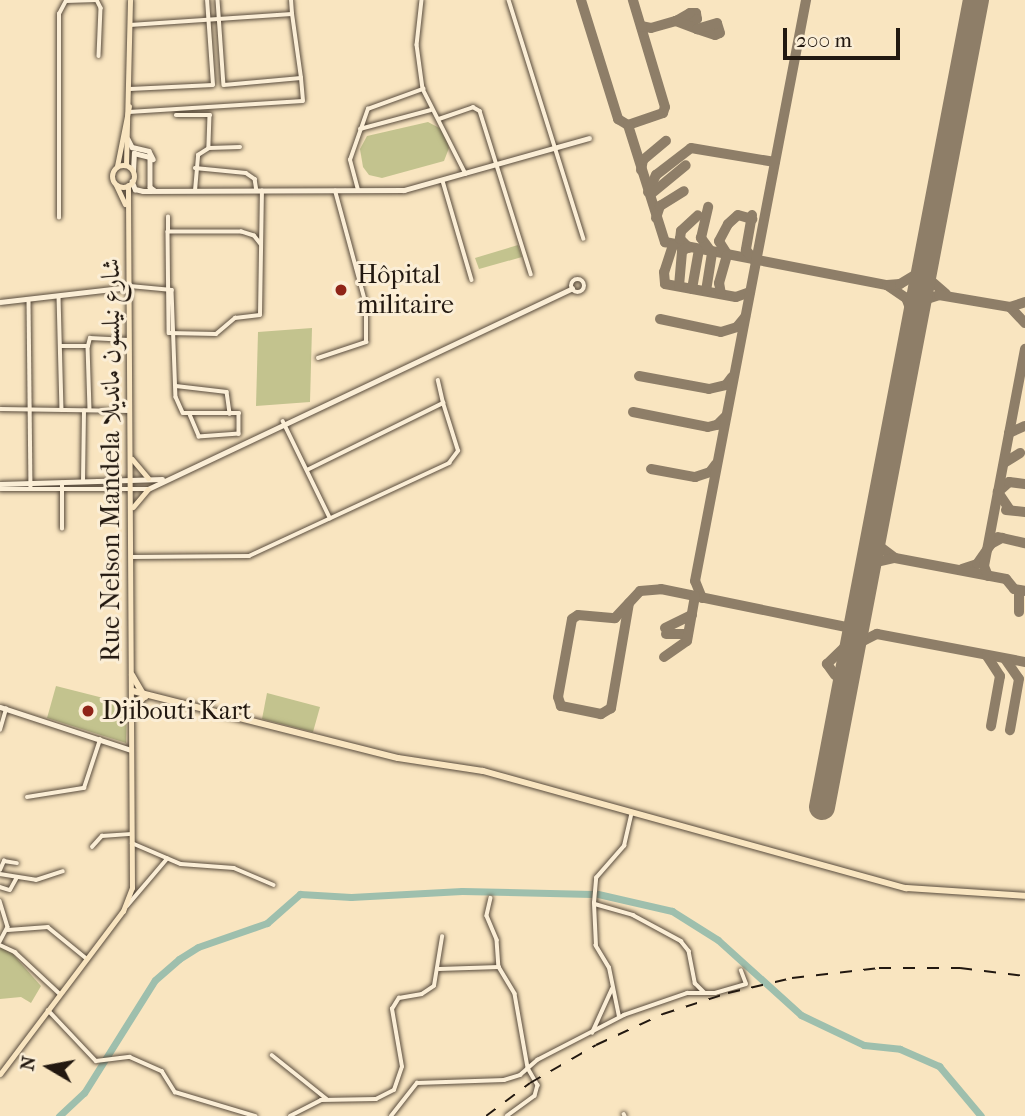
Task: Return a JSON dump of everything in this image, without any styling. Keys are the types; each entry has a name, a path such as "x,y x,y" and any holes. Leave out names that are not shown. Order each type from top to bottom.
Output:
{"highway":[{"path":"132,675 149,697"},
{"path":"133,691 398,758 484,771 631,815 906,888 1025,896"},
{"path":"132,702 149,697"},
{"path":"132,710 149,697"}],"main road":[{"path":"129,186 133,172 126,165 130,89 130,0"},
{"path":"129,110 117,166 111,176 116,185 135,189"},
{"path":"117,166 126,165"},
{"name":"Rue Nelson Mandela شارع نيلسون مانديلا","path":"116,185 123,196 128,224"},
{"name":"Rue Nelson Mandela شارع نيلسون مانديلا","path":"0,1074 3,1066 123,911 132,888 129,186"},
{"path":"131,457 148,478"},
{"path":"132,510 148,489"}],"street":[{"path":"59,218 60,14 66,1 97,0 101,8 99,56"},
{"path":"207,0 213,85"},
{"path":"218,0 224,85"},
{"path":"129,110 303,102 290,0"},
{"path":"422,0 417,44 424,89 431,110 439,120 466,174"},
{"path":"509,0 584,239"},
{"path":"130,25 292,14"},
{"path":"130,89 301,78"},
{"path":"358,190 350,160 372,104 424,89"},
{"path":"439,120 474,107 480,111 499,164 531,274"},
{"path":"360,129 431,110"},
{"path":"176,115 210,115 209,148"},
{"path":"127,136 132,147 151,152 155,191"},
{"path":"135,189 404,190 589,138"},
{"path":"195,191 198,155 209,148 240,147"},
{"path":"133,172 134,153 150,157 150,187 155,191"},
{"path":"168,217 167,330 176,333 216,334 235,318 260,316 260,191 255,179 246,173 195,168"},
{"path":"443,181 472,280"},
{"path":"318,358 366,342 366,305 335,191"},
{"path":"168,232 242,232 254,236 261,245"},
{"path":"0,486 62,485 148,489 163,479 283,421 557,293 573,282 581,280 584,287 579,292 572,289 557,293"},
{"path":"572,289 573,282"},
{"path":"0,302 130,286 167,287"},
{"path":"167,287 176,299 178,405 190,416 199,437 239,433 239,414 190,416"},
{"path":"60,296 62,410"},
{"path":"29,300 31,486"},
{"path":"90,410 90,338 130,340"},
{"path":"61,346 88,346"},
{"path":"132,557 249,556 454,461 458,451 438,381"},
{"path":"176,386 228,392 230,414"},
{"path":"307,470 443,403"},
{"path":"0,409 130,411"},
{"path":"83,482 84,411"},
{"path":"283,421 330,518"},
{"path":"62,485 163,479"},
{"path":"62,485 62,528"},
{"path":"0,707 132,750"},
{"path":"0,730 6,709"},
{"path":"27,797 84,788 100,740"},
{"path":"619,1017 610,968 596,946 594,903 596,878 624,846 631,815"},
{"path":"92,847 102,835 132,834"},
{"path":"132,843 181,864 234,868 274,885"},
{"path":"123,911 168,859"},
{"path":"17,863 4,861 0,872 16,878 36,880 63,871"},
{"path":"0,887 10,890 16,878"},
{"path":"491,898 487,916 497,940 499,967 515,994 528,1068 538,1085 535,1096 507,1116"},
{"path":"0,901 8,930 0,943 15,952 60,994"},
{"path":"594,903 634,915 681,941 689,951 695,983 705,993"},
{"path":"8,930 48,927 86,958"},
{"path":"290,1116 327,1099 376,1099 394,1090 402,1067 393,1009 399,998 429,990 439,969 442,937"},
{"path":"439,969 499,967"},
{"path":"391,1116 417,1083 504,1080 619,1017 673,996 746,985 741,971"},
{"path":"592,1033 612,987"},
{"path":"48,1010 96,1061 130,1057 162,1071 175,1093 255,1116"},
{"path":"272,1055 327,1099"}],"green space":[{"path":"428,122 445,131 449,148 444,161 382,178 369,175 363,167 360,149 367,136"},
{"path":"518,245 522,257 479,269 475,258"},
{"path":"312,328 310,402 256,406 258,332"},
{"name":"Djibouti Kart","path":"56,686 127,704 126,743 47,718"},
{"path":"267,693 320,707 313,732 262,719"},
{"path":"0,947 10,951 41,986 31,1003 21,997 0,999"}],"waterway":[{"path":"59,1116 84,1093 155,980 198,947 267,923 300,894 351,897 462,891 592,894"},
{"path":"598,894 672,911 718,940 801,1015 864,1045 900,1049 939,1066 981,1116"}],"taxiway":[{"path":"581,0 618,119 628,125 663,113 665,107 633,0"},
{"path":"702,598 695,581 806,0"},
{"path":"690,13 696,13 697,19 676,21 690,13"},
{"path":"641,26 651,28 676,21 697,29 715,35 720,33 717,23 697,29"},
{"path":"628,125 665,242 887,285"},
{"path":"641,170 643,160 666,141"},
{"path":"648,192 656,175 691,148 775,162"},
{"path":"651,194 686,165"},
{"path":"656,218 660,206 684,191"},
{"path":"706,291 712,253 701,238 708,207"},
{"path":"689,248 680,239 681,231 698,215"},
{"path":"727,254 719,241 728,224 738,215 752,219"},
{"path":"752,215 746,250 755,261"},
{"path":"673,245 664,272 665,284 736,297 750,292"},
{"path":"679,286 682,251 687,248"},
{"path":"692,289 699,250"},
{"path":"721,294 719,283 727,255"},
{"path":"926,263 930,280 946,294"},
{"path":"915,321 906,298 887,285 900,284 925,269"},
{"path":"917,312 927,299 939,295 1010,307 1025,302"},
{"path":"1010,307 1025,323"},
{"path":"660,319 721,332 737,327 745,317"},
{"path":"988,576 984,566 1025,349"},
{"path":"639,376 709,389 726,385 732,377"},
{"path":"633,412 708,427 717,425 726,416"},
{"path":"1009,433 1025,426"},
{"path":"1004,463 1020,453"},
{"path":"651,469 695,477 710,472 716,464"},
{"path":"1010,510 998,492 1009,482 1025,484"},
{"path":"1006,510 1025,512"},
{"path":"875,531 879,546 895,558"},
{"path":"998,537 1025,543"},
{"path":"962,569 977,564 991,544 1002,538"},
{"path":"867,573 877,562 895,558 1006,579 1014,589 1025,591"},
{"path":"629,603 611,708 601,714 561,706 558,697 572,619 578,615 615,618 640,591 661,589 846,627 857,622"},
{"path":"1019,590 1019,612"},
{"path":"664,657 687,641 695,596"},
{"path":"665,628 692,615"},
{"path":"666,634 688,634"},
{"path":"853,646 877,634 1025,662"},
{"path":"848,672 835,675 827,664 854,638"},
{"path":"987,656 1000,676 991,726"},
{"path":"1005,659 1019,679 1010,730"}],"runway":[{"path":"822,807 976,0"}],"railway":[{"path":"486,1116 530,1083 596,1045 663,1014 728,993 792,978 879,968 960,968 1025,976"}],"place":[{"name":"Hôpital militaire","path":"341,290"},
{"name":"Djibouti Kart","path":"88,711"}]}
